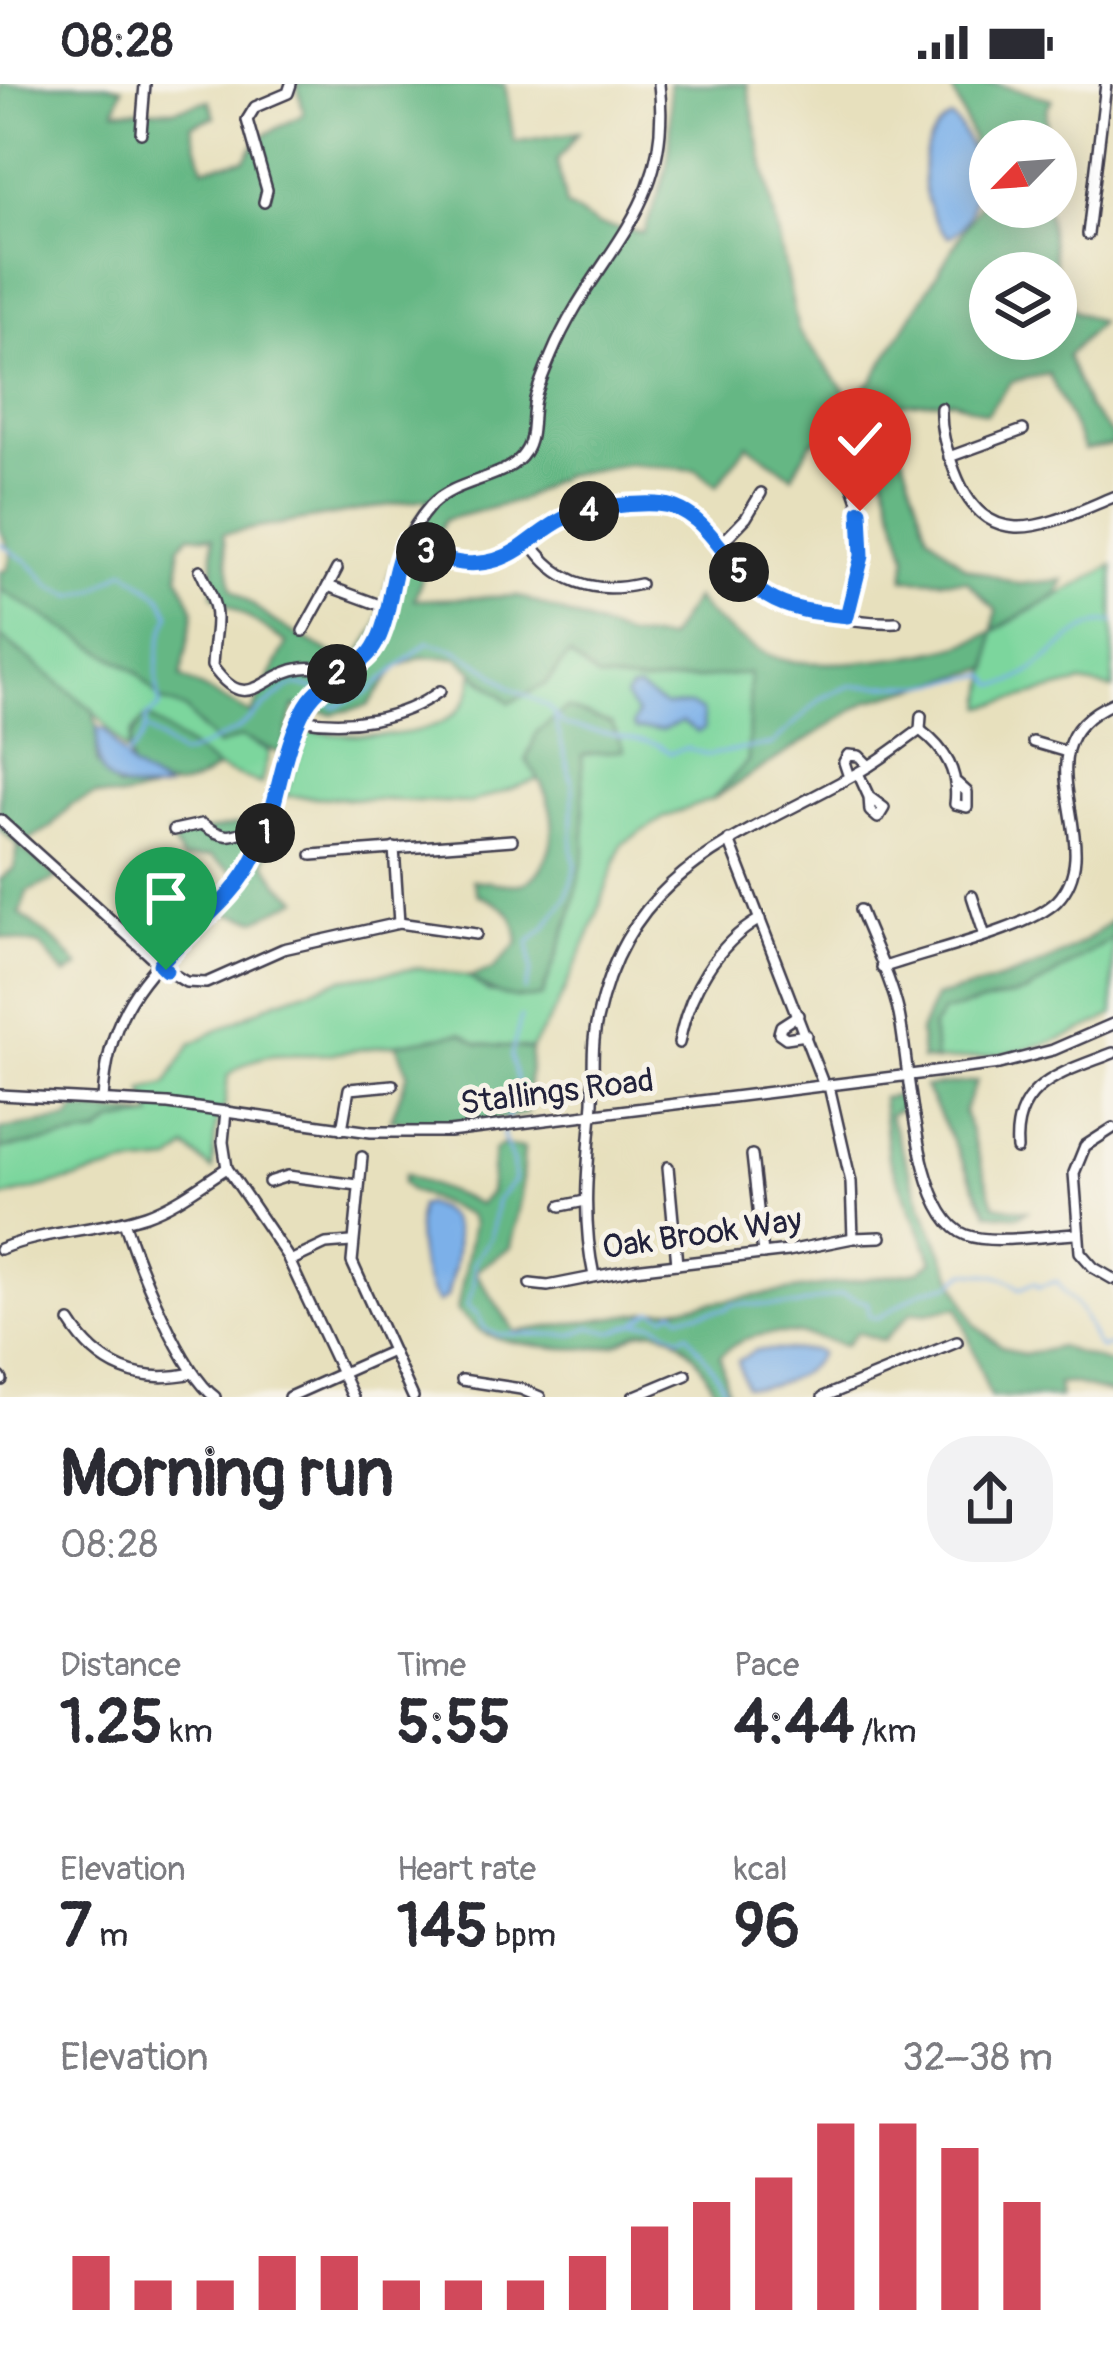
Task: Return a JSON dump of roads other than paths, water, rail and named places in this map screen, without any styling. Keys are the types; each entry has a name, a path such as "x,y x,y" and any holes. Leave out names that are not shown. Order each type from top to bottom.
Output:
{"street":[{"path":"141,133 145,84"},
{"path":"264,202 267,190 247,120 255,107 288,93 291,84"},
{"path":"103,1100 112,1031 160,964 238,887 269,824 300,719 320,687 374,649 394,568 422,516 444,494 508,467 526,450 537,393 563,329 633,223 650,188 662,132 659,84"},
{"path":"1088,234 1106,84"},
{"path":"941,408 941,433 970,503 1002,525 1043,526 1113,497"},
{"path":"950,457 1023,430"},
{"path":"847,616 863,542 860,511 849,478"},
{"path":"718,547 746,518 761,493"},
{"path":"406,542 445,560 472,565 499,560 580,513 657,504 691,515 744,578 771,599 801,610 896,622"},
{"path":"530,542 551,568 578,583 606,589 640,584"},
{"path":"303,631 337,569"},
{"path":"200,570 220,622 212,666 231,686 242,692 255,690 287,671 304,667 340,673"},
{"path":"328,586 385,607"},
{"path":"300,719 368,721 440,691"},
{"path":"882,968 1045,911 1061,898 1072,881 1077,851 1066,752 1085,720 1113,703"},
{"path":"920,730 921,716"},
{"path":"594,1276 586,1201 596,1025 623,946 661,892 694,862 853,775 920,730"},
{"path":"920,730 944,752 957,783"},
{"path":"1033,742 1066,752"},
{"path":"868,766 859,756 848,755 844,765 869,797"},
{"path":"0,820 182,981 206,983 283,949 399,923 476,934"},
{"path":"174,830 202,824 224,838 234,838 249,827 269,824"},
{"path":"312,855 512,839"},
{"path":"729,840 826,1086 851,1182 854,1238"},
{"path":"394,848 399,923"},
{"path":"972,896 984,933"},
{"path":"860,910 899,1015 924,1166 944,1221 963,1234 986,1239 1076,1234"},
{"path":"679,1043 704,975 760,919"},
{"path":"798,1015 781,1026 779,1033 786,1038 806,1035"},
{"name":"Stallings Road","path":"0,1095 226,1111 342,1129 411,1133 524,1125 910,1076 1035,1056 1113,1024"},
{"path":"1017,1149 1019,1118 1037,1088 1113,1053"},
{"path":"342,1129 349,1089 393,1084"},
{"path":"226,1111 227,1168 290,1261 353,1397"},
{"path":"1113,1128 1092,1139 1075,1163 1076,1234 1085,1260 1113,1279"},
{"path":"752,1155 764,1254"},
{"path":"362,1156 351,1242 354,1268 413,1397"},
{"path":"0,1249 49,1233 124,1221 179,1201 227,1168"},
{"path":"668,1168 677,1264"},
{"path":"269,1182 288,1176 358,1185"},
{"path":"561,1206 586,1201"},
{"path":"124,1221 192,1373 215,1397"},
{"name":"Oak Brook Way","path":"530,1284 548,1286 854,1238 881,1238"},
{"path":"290,1261 331,1242 351,1242"},
{"path":"70,1322 96,1354 122,1370 148,1377 192,1373"},
{"path":"823,1397 957,1342"},
{"path":"289,1397 392,1351"},
{"path":"633,1397 686,1375"},
{"path":"462,1380 521,1389 539,1397"},
{"path":"481,1397 483,1384"}],"water":[{"path":"951,118 969,146 969,214 949,237 931,210 923,176 929,142"},
{"path":"639,689 665,706 690,705 702,711 704,729 698,732 682,722 662,730 636,729 637,714 625,697"},
{"path":"97,727 106,731 132,768 166,789 123,788 106,778 99,762"},
{"path":"419,1206 440,1210 455,1230 456,1256 447,1297 438,1303 426,1281 418,1244"},
{"path":"756,1350 820,1353 787,1380 745,1386 738,1361"}],"waterway":[{"path":"0,544 27,561 52,587 73,596 95,590 125,570 161,597 170,615 157,660 160,706 146,718 140,742 122,759"},
{"path":"321,695 334,707 367,693 428,642 455,650 488,669 511,688 547,706 564,725 657,744 670,753 687,748 708,755 773,744 822,698 850,686 924,685 987,675 995,685 1011,682 1083,631 1113,622"},
{"path":"148,730 180,755 187,754 237,730 287,688 315,689"},
{"path":"525,991 531,971 529,942 566,899 576,866 573,787 554,715"},
{"path":"521,1017 511,1056 517,1083 503,1136 514,1181 497,1200 491,1237 474,1262 474,1286 467,1306 485,1329 496,1334 572,1335 592,1327 612,1332 636,1323 654,1323 680,1337 687,1333 727,1397"},
{"path":"638,1321 653,1310 665,1316 674,1310 680,1316 732,1304 795,1306 842,1294 868,1303 869,1316 878,1318 924,1290 952,1284 966,1272 1002,1278 1020,1289 1035,1282 1038,1287 1057,1281 1100,1348 1113,1345"}]}
